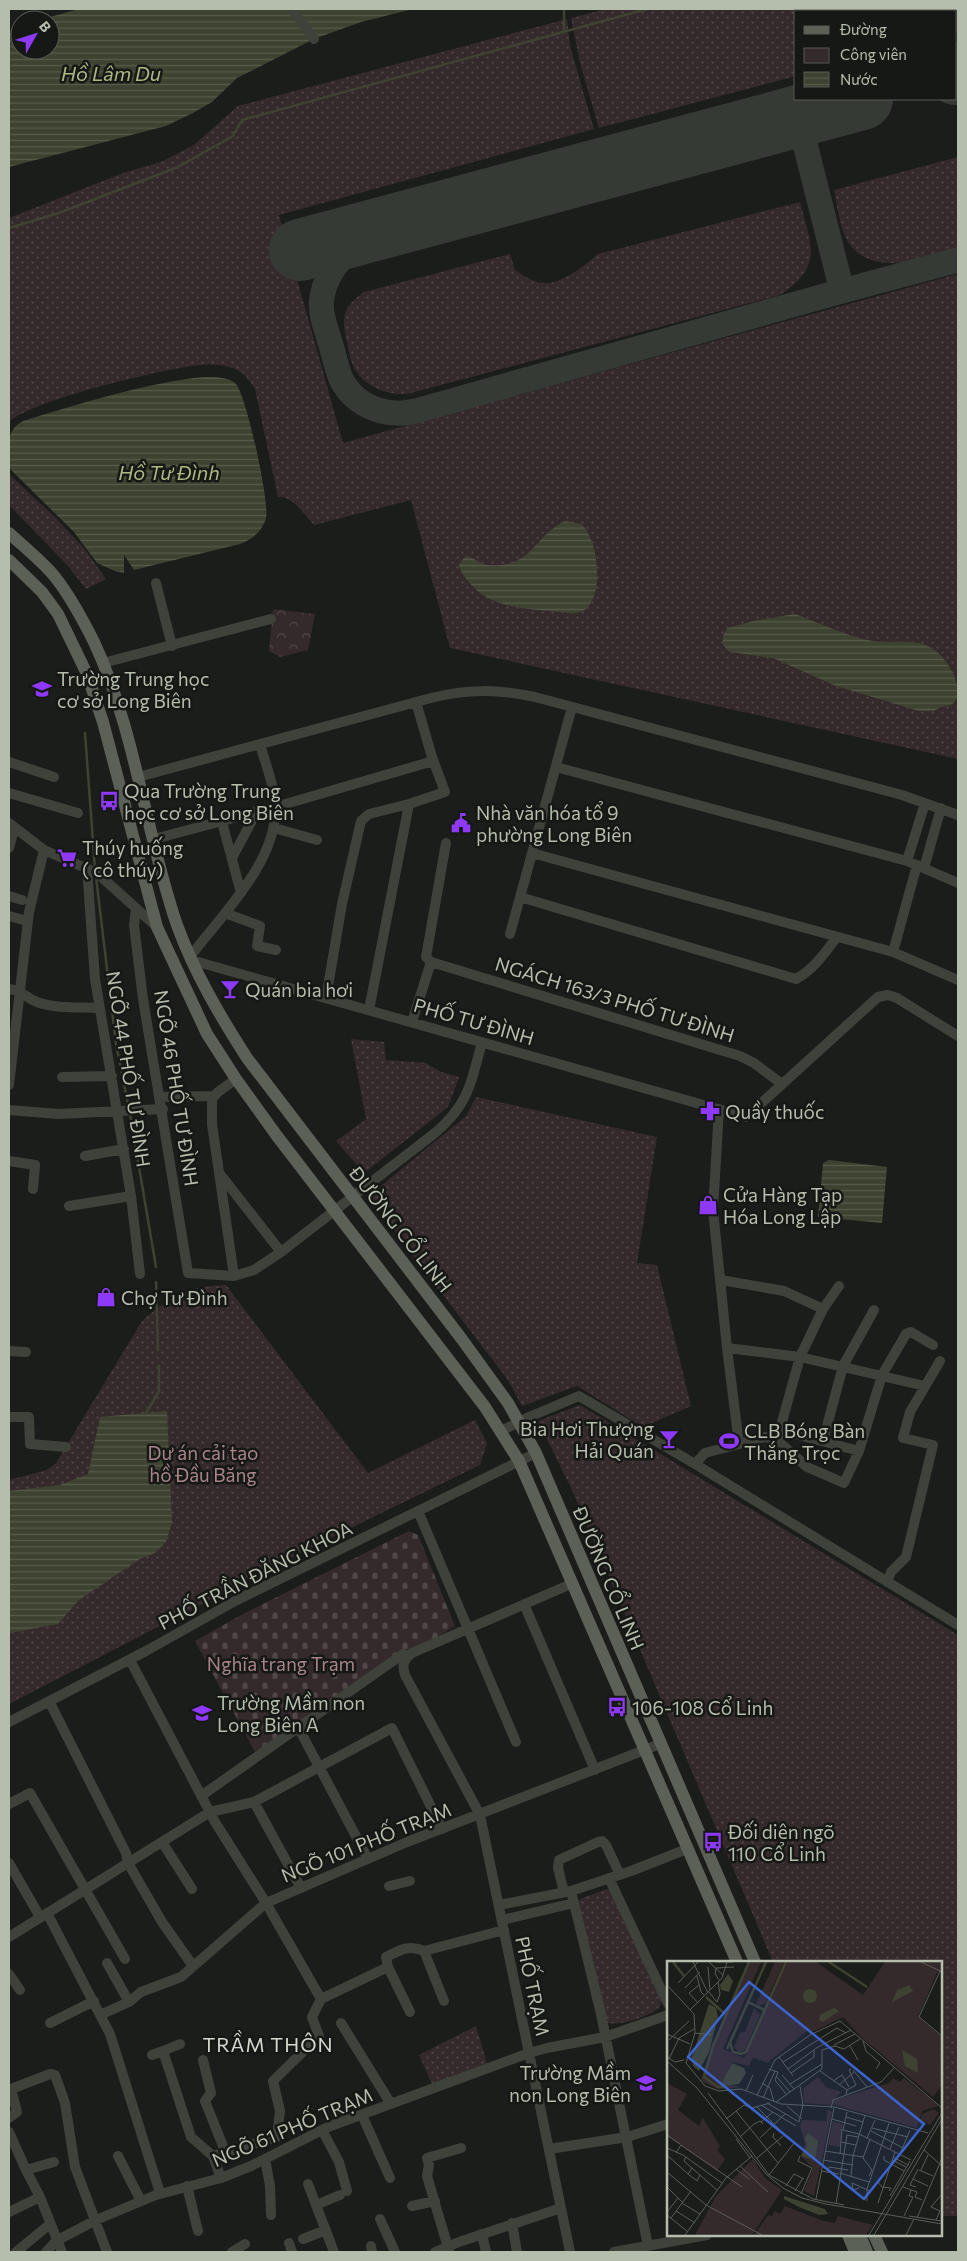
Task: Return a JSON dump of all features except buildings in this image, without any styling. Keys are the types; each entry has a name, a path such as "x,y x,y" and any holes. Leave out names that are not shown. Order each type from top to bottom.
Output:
{"main road":[{"name":"ĐƯỜNG CỔ LINH","path":"9,533 55,577 81,616 103,663 123,716 175,916 191,958 219,1015 247,1058 461,1338 519,1422 536,1453 755,1961"},
{"name":"ĐƯỜNG CỔ LINH","path":"9,560 42,592 58,614 87,674 103,722 157,927 206,1034 236,1080 435,1340 501,1431 519,1461 643,1751 737,1961"},
{"path":"103,722 123,716"},
{"path":"848,2236 855,2252"},
{"path":"860,2236 868,2252"},
{"path":"874,2236 882,2252"}],"street":[{"path":"292,9 314,39"},
{"path":"156,582 172,646"},
{"path":"103,663 271,619"},
{"path":"138,777 416,702 465,691 490,690 518,693 902,795 958,815"},
{"path":"326,998 342,904 359,828 364,817 445,792 432,757 416,702"},
{"path":"510,934 572,707"},
{"path":"191,958 256,872 274,828 275,808 260,744"},
{"path":"154,839 275,808 430,762 432,757"},
{"path":"9,762 54,777"},
{"path":"556,767 916,865 958,884"},
{"path":"9,793 78,813"},
{"path":"893,952 916,865 925,803"},
{"path":"369,1010 409,804"},
{"path":"916,865 941,808"},
{"path":"232,858 256,813"},
{"path":"222,822 241,893"},
{"path":"274,828 317,840"},
{"path":"9,848 11,831 44,850 91,870 157,927"},
{"path":"412,1022 431,962 426,957 446,843"},
{"path":"9,1085 27,921 44,850"},
{"path":"532,853 836,938 893,952 958,980"},
{"name":"NGÕ 44 PHỐ TƯ ĐÌNH","path":"91,870 95,979 120,1111 140,1274"},
{"path":"9,896 22,900"},
{"path":"520,897 796,979 812,968 836,938"},
{"name":"NGÕ 46 PHỐ TƯ ĐÌNH","path":"136,908 134,925 143,999 163,1109 188,1273 234,1276"},
{"path":"225,914 260,926 256,946 276,950"},
{"path":"9,916 27,921"},
{"name":"PHỐ TƯ ĐÌNH","path":"191,958 746,1117 782,1084"},
{"name":"NGÁCH 163/3 PHỐ TƯ ĐÌNH","path":"431,962 740,1056 754,1063 782,1084"},
{"path":"9,988 20,990 36,1002 100,1008"},
{"path":"782,1084 873,1000 883,995 897,998 957,1034"},
{"path":"236,1080 212,1099 212,1124 234,1276 254,1270 281,1252 435,1134 455,1114 469,1092 482,1042"},
{"path":"62,1077 112,1076"},
{"path":"161,1097 214,1096"},
{"path":"719,1108 713,1210 726,1348 740,1444"},
{"path":"9,1110 58,1114 163,1109"},
{"path":"85,1156 124,1149"},
{"path":"9,1161 35,1165 33,1188"},
{"path":"220,1174 281,1252"},
{"path":"69,1206 131,1196"},
{"path":"721,1280 784,1291 823,1309"},
{"path":"777,1440 800,1357 823,1309 839,1286"},
{"path":"823,1441 844,1366 874,1310"},
{"path":"695,1464 705,1453 765,1437 777,1440 807,1467 844,1483 859,1451 882,1374 908,1332 933,1345"},
{"path":"726,1348 800,1357 882,1374 925,1386"},
{"path":"9,1351 26,1352"},
{"path":"887,1582 891,1572 906,1557 933,1445 903,1438 910,1412 940,1361"},
{"path":"501,1431 579,1396 695,1464 958,1625"},
{"path":"9,1416 29,1417 30,1444 66,1447"},
{"path":"780,1430 859,1451"},
{"name":"PHỐ TRẦN ĐĂNG KHOA","path":"9,1722 130,1660 237,1600 536,1453"},
{"path":"418,1511 516,1742"},
{"path":"468,1629 571,1584"},
{"path":"524,1604 595,1770"},
{"name":"PHỐ TRẠM","path":"468,1629 412,1654 404,1661 403,1668 480,1815 570,2252"},
{"path":"200,1796 403,1654"},
{"path":"130,1660 200,1796 266,1903 320,1999"},
{"path":"49,1701 126,1853 128,1863 162,1922 193,1966"},
{"path":"298,1727 368,1859"},
{"path":"9,1937 210,1812 254,1802 392,1728 442,1829"},
{"name":"NGÕ 101 PHỐ TRẠM","path":"100,2015 129,2002 141,1992 181,1977 266,1903 442,1829 660,1744"},
{"path":"9,1804 30,1793 125,1959"},
{"path":"254,1802 301,1888"},
{"path":"620,1875 606,1845 602,1841 559,1860 558,1864 574,1903 601,2014 604,2037 627,2137 648,2246"},
{"path":"162,1842 192,1889"},
{"path":"499,1905 568,1892 620,1875 687,1848"},
{"path":"9,1862 44,1915 94,2001 110,2034 160,2193"},
{"path":"609,1878 667,2002"},
{"path":"388,1886 410,1881"},
{"path":"424,1951 574,1903"},
{"path":"410,2012 388,1967 386,1957 403,1949 415,1946 424,1951 444,2001"},
{"path":"107,1964 129,2002"},
{"path":"213,2156 277,2137 280,2111 273,2081 319,2036 312,2017 320,1999 388,1967"},
{"path":"9,1974 20,1990"},
{"path":"50,2023 94,2001"},
{"name":"NGÕ 61 PHỐ TRẠM","path":"46,2252 56,2241 96,2220 160,2193 221,2178 322,2130 530,2053 604,2037 667,2015"},
{"path":"341,2023 391,2104"},
{"path":"152,2055 180,2044"},
{"path":"163,2051 191,2137 213,2156 221,2178"},
{"path":"203,2060 211,2093 205,2100 225,2152"},
{"path":"9,2118 17,2112 12,2089 50,2074 55,2075 65,2103 75,2167 107,2252"},
{"path":"362,2115 390,2178"},
{"path":"549,2149 627,2137 667,2124"},
{"path":"316,2205 344,2193 339,2162 322,2130"},
{"path":"9,2132 40,2197 62,2252"},
{"path":"449,2249 427,2176 429,2165 427,2158 460,2148"},
{"path":"118,2156 141,2201"},
{"path":"264,2159 270,2186 271,2215"},
{"path":"26,2170 54,2162"},
{"path":"308,2184 334,2252"},
{"path":"187,2186 198,2231"},
{"path":"9,2212 40,2197"},
{"path":"412,2206 435,2201"},
{"path":"435,2252 449,2249 512,2223 561,2208"},
{"path":"380,2219 395,2252"},
{"path":"512,2223 517,2252"},
{"path":"16,2252 50,2224"},
{"path":"303,2239 326,2230"},
{"path":"482,2234 486,2252"},
{"path":"614,2252 702,2236"},
{"path":"232,2252 245,2244"}],"green space":[{"path":"606,9 958,9 958,32 957,10 794,10 794,77 599,128 580,63 571,18"},
{"path":"567,19 570,46 594,129 279,215 343,443 958,274 958,759 450,648 411,500 314,525 294,503 278,497 255,389 243,374 233,368 199,365 158,372 43,404 22,413 9,422 9,218 123,173 161,162 194,145 238,106"},
{"path":"958,157 958,250 929,258 896,263 866,258 854,250 843,231 834,190"},
{"path":"800,202 810,243 811,254 809,264 794,284 780,295 407,394 392,393 370,385 359,375 352,363 344,329 345,315 351,304 364,292 510,254 515,270 536,281 550,283 565,278 598,254"},
{"path":"9,474 55,517 84,548 106,579 86,589 68,566 9,505"},
{"path":"273,609 315,614 308,650 280,657 269,651"},
{"path":"351,1039 384,1042 386,1060 426,1063 441,1072 459,1077 448,1107 364,1173 336,1141 366,1119"},
{"path":"476,1097 657,1137 637,1263 657,1265 691,1406 643,1427 577,1386 522,1406 508,1380 410,1252 370,1195 466,1116"},
{"name":"Dự án cải tạo hồ Đầu Băng","path":"226,1285 368,1473 475,1420 487,1443 480,1465 314,1546 9,1704 9,1480 47,1470 56,1463 142,1321 180,1294 200,1288"},
{"path":"580,1405 958,1635 958,2216 942,2216 942,1961 773,1961 572,1490 538,1421"},
{"name":"Nghĩa trang Trạm","path":"409,1531 418,1535 455,1626 255,1752 195,1641 243,1614"},
{"path":"607,1889 611,1890 661,1995 661,2005 657,2009 627,2022 606,2022 578,1905 580,1899"},
{"path":"476,2026 487,2063 432,2084 419,2055"}],"water":[{"name":"Hồ Lâm Du","path":"79,9 413,9 361,22 314,39 237,78 212,102 166,126 9,167 9,31 10,60 60,60 60,14"},
{"name":"Hồ Tư Đình","path":"215,377 231,380 240,391 251,426 261,472 266,509 266,518 262,527 249,540 240,544 134,570 124,555 124,573 97,563 74,532 9,468 8,448 13,430 23,421 86,402 171,381"},
{"path":"565,521 581,524 592,541 595,553 597,565 596,590 592,600 583,611 569,613 514,607 489,598 478,591 463,575 459,564 466,556 487,565 502,565 514,562 523,557 545,535"},
{"path":"795,614 863,639 919,643 929,647 938,653 950,667 957,684 958,698 951,705 934,711 919,711 836,686 773,658 730,652 724,647 723,638 728,628 753,621"},
{"path":"829,1160 887,1167 882,1223 818,1217 823,1163"},
{"path":"167,1411 172,1522 166,1542 155,1553 140,1559 79,1600 58,1624 9,1633 9,1491 60,1485 88,1474 100,1417"}],"waterway":[{"path":"564,9 564,32"},
{"path":"9,228 59,213 178,167 233,136 242,120 647,9"},
{"path":"85,733 95,869"},
{"path":"96,877 116,1044 129,1109"},
{"path":"130,1114 156,1267"},
{"path":"156,1282 158,1350"},
{"path":"146,1413 159,1391 159,1366"}],"taxiway":[{"path":"798,116 842,291"},
{"path":"375,230 341,258 329,276 322,297 321,308 338,370 347,389 363,403 373,408 394,413 416,411 958,260"}],"runway":[{"path":"300,250 858,100"}],"place":[{"name":"Trường Trung học cơ sở Long Biên","path":"42,689"},
{"name":"Qua Trường Trung học cơ sở Long Biên","path":"109,801"},
{"name":"Nhà văn hóa tổ 9 phường Long Biên","path":"461,823"},
{"name":"Thúy huống ( cô thúy)","path":"67,858"},
{"name":"Quán bia hơi","path":"230,989"},
{"name":"Quầy thuốc","path":"710,1111"},
{"name":"Cửa Hàng Tạp Hóa Long Lập","path":"708,1205"},
{"name":"Chợ Tư Đình","path":"106,1297"},
{"name":"Bia Hơi Thượng Hải Quán","path":"669,1439"},
{"name":"CLB Bóng Bàn Thắng Trọc","path":"729,1441"},
{"name":"106-108 Cổ Linh","path":"617,1707"},
{"name":"Trường Mầm non Long Biên A","path":"202,1713"},
{"name":"Đối diện ngõ 110 Cổ Linh","path":"713,1842"},
{"name":"Trường Mầm non Long Biên","path":"646,2083"}],"district":[{"name":"TRẦM THÔN","path":"268,2044"}]}
